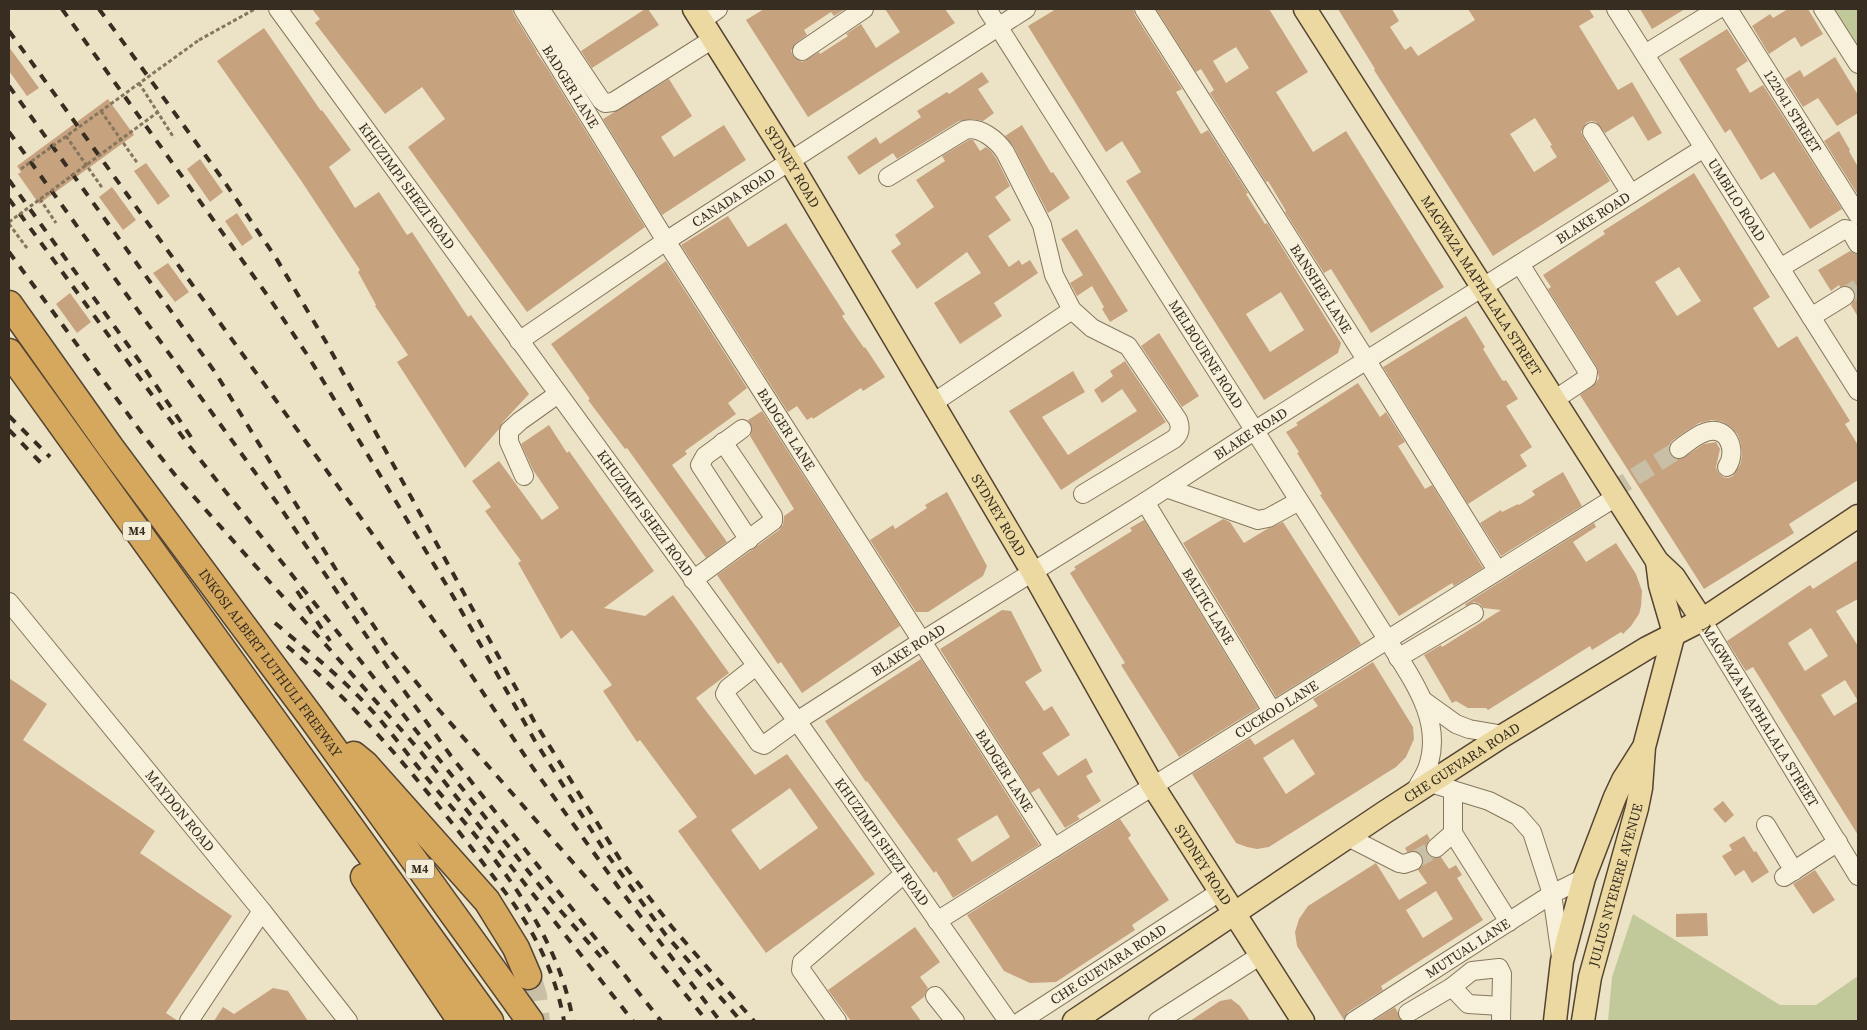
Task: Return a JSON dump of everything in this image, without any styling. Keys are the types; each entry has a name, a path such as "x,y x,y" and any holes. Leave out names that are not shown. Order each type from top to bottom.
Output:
{"highway":[{"name":"INKOSI ALBERT LUTHULI FREEWAY","path":"9,304 111,448 311,717 530,1021"},
{"name":"M4","path":"9,352 490,1021"},
{"path":"250,689 340,840 461,1021"},
{"path":"311,717 365,764 487,901 516,948 528,976"}],"main road":[{"name":"MAGWAZA MAPHALALA STREET","path":"1305,9 1616,497 1657,560 1674,577 1702,620"},
{"name":"SYDNEY ROAD","path":"706,19 1032,571 1153,786 1303,1021"},
{"name":"CHE GUEVARA ROAD","path":"1074,1021 1504,735 1647,648 1702,620 1858,516"},
{"name":"MAGWAZA MAPHALALA STREET","path":"1657,560 1660,585 1674,633"},
{"path":"1555,1021 1562,961 1584,878 1615,797 1623,780 1644,747 1674,633"},
{"name":"JULIUS NYERERE AVENUE","path":"1583,1021 1590,977 1637,808 1641,788 1644,747"},
{"path":"1562,961 1576,1021"}],"street":[{"name":"KHUZIMPI SHEZI ROAD","path":"278,9 797,721 937,921 1002,1019"},
{"name":"BADGER LANE","path":"523,9 666,241 1054,848"},
{"path":"540,9 601,100 605,103 612,102 706,19"},
{"path":"802,51 864,9"},
{"name":"MELBOURNE ROAD","path":"987,9 1424,700 1432,730 1432,748 1422,788"},
{"name":"CANADA ROAD","path":"519,341 789,160 1026,9"},
{"name":"BANSHEE LANE","path":"1144,9 1497,570"},
{"name":"UMBILO ROAD","path":"1616,9 1858,391"},
{"path":"1645,54 1718,9"},
{"name":"122041 STREET","path":"1728,9 1858,215"},
{"path":"1824,9 1858,64"},
{"path":"888,177 970,128 980,131 997,143 1005,152 1040,218 1054,275 1072,310 1092,328 1128,346 1178,420 1180,425 1178,436 1083,494"},
{"path":"1592,132 1631,194"},
{"name":"BLAKE ROAD","path":"756,666 728,688 725,694 760,743 764,745 797,721 1032,571 1145,502 1254,431 1704,148"},
{"path":"1780,268 1845,229 1850,230 1858,244"},
{"path":"1520,264 1588,372 1587,378 1554,400"},
{"path":"1811,316 1845,296"},
{"path":"933,403 1072,310"},
{"path":"524,476 509,442 509,431 520,420 558,394"},
{"path":"742,429 702,458 700,465 749,540"},
{"path":"1679,449 1700,435 1708,432 1719,432 1725,435 1732,446 1732,457 1727,467"},
{"path":"693,580 772,523 773,516 723,442"},
{"path":"1166,488 1258,520 1268,518 1299,501"},
{"name":"CUCKOO LANE","path":"937,921 1616,497"},
{"name":"BALTIC LANE","path":"1145,502 1272,711"},
{"name":"MAYDON ROAD","path":"9,602 262,911 348,1021"},
{"path":"1398,658 1474,613"},
{"name":"MAGWAZA MAPHALALA STREET","path":"1702,620 1858,876"},
{"name":"MELBOURNE ROAD","path":"1424,700 1456,724 1469,729 1504,735"},
{"path":"1422,788 1453,790 1489,801 1518,816 1532,832 1552,894 1562,961"},
{"path":"1453,790 1453,833 1509,922"},
{"path":"1766,825 1789,874 1838,842"},
{"path":"1436,848 1453,833"},
{"path":"1348,837 1399,863 1404,864 1413,861"},
{"path":"837,1021 801,970 802,962 904,874"},
{"name":"MUTUAL LANE","path":"1354,1021 1552,894 1584,878"},
{"name":"CHE GUEVARA ROAD","path":"1021,1021 1221,891"},
{"path":"190,1021 262,911"},
{"path":"1158,1021 1261,955"},
{"path":"1408,1013 1452,987 1472,971 1499,968 1502,974 1501,1014 1468,1004 1452,987"},
{"path":"935,996 955,1021"}],"path":[{"path":"21,169 199,40 255,9"},
{"path":"139,83 174,138"},
{"path":"101,111 138,164"},
{"path":"27,248 9,223 158,112"},
{"path":"66,136 102,189"},
{"path":"40,199 56,223"}],"green space":[{"path":"1832,9 1858,9 1858,51"},
{"path":"1633,914 1780,1005 1816,1005 1858,976 1858,1021 1608,1021 1612,977"}],"building":[{"path":"312,9 512,9 536,52 645,227 527,312 408,147 445,119 422,87 385,114 315,23 320,19"},
{"path":"645,9 648,9 659,25 592,68 581,51"},
{"path":"764,9 845,9 834,16 831,12 804,30 807,35 796,43 791,51 794,57 802,62 819,52 820,54 848,36 846,34 861,24 876,48 900,32 885,9 945,9 955,23 808,117 746,20"},
{"path":"1056,9 1133,9 1182,89 1176,92 1201,134 1208,130 1248,193 1246,194 1265,224 1267,223 1341,343 1338,353 1264,400 1126,181 1141,172 1122,141 1106,152 1028,26","holes":["1281,292 1304,330 1270,352 1246,314"]},
{"path":"1156,9 1269,9 1308,72 1276,92 1313,152 1346,131 1444,287 1371,333 1331,269 1324,273 1285,212 1268,181 1266,182 1210,93 1214,90 1201,69 1196,72","holes":["1236,47 1249,68 1226,83 1213,61"]},
{"path":"1338,9 1392,9 1399,21 1390,27 1405,50 1411,46 1418,56 1475,20 1468,9 1589,9 1594,17 1579,26 1618,90 1632,82 1662,133 1648,141 1633,116 1605,133 1596,122 1586,123 1581,132 1583,137 1610,181 1493,256","holes":["1535,118 1552,145 1550,146 1557,157 1534,172 1510,134"]},
{"path":"1640,9 1685,9 1652,29"},
{"path":"1788,9 1808,9 1823,34 1801,47 1795,37 1769,54 1752,26 1770,14 1773,18"},
{"path":"264,28 321,111 351,150 329,167 355,208 379,192 407,235 412,232 468,317 471,315 529,394 465,468 397,362 408,355 375,306 358,272 360,270 300,179 217,61"},
{"path":"1727,29 1748,61 1736,69 1750,93 1763,85 1842,209 1810,229 1774,172 1761,180 1730,129 1725,133 1679,59"},
{"path":"9,47 39,88 27,96 9,71"},
{"path":"1835,57 1858,95 1858,113 1837,126 1818,98 1803,107 1785,79 1800,70 1804,77"},
{"path":"982,72 989,82 978,89 994,113 983,121 972,119 959,121 897,159 893,153 859,175 847,157 876,137 880,144 921,117 917,111 947,92 949,94"},
{"path":"669,79 692,116 661,137 674,157 724,125 746,160 662,215 603,119"},
{"path":"108,99 134,135 39,204 18,174 21,172 17,166"},
{"path":"1022,125 1051,173 1053,172 1070,198 1048,213 1014,147 1005,136"},
{"path":"1839,131 1858,167 1858,195 1824,141"},
{"path":"969,140 973,140 980,151 986,147 990,150 1010,186 995,197 1011,220 988,236 1009,267 1019,260 1022,265 1030,260 1038,273 994,303 1002,316 960,344 934,303 981,273 967,252 917,289 891,251 901,244 895,235 934,207 916,180 945,161 942,156"},
{"path":"200,159 223,192 210,202 187,169"},
{"path":"146,163 170,196 158,205 134,171"},
{"path":"1694,173 1770,297 1753,308 1778,348 1797,336 1850,421 1845,424 1858,445 1858,480 1789,524 1794,533 1704,589 1580,395 1596,383 1599,378 1597,367 1548,289 1551,287 1543,275 1605,234 1603,231","holes":["1679,267 1701,301 1677,316 1655,282","1712,420 1723,422 1731,427 1738,435 1741,444 1742,456 1740,465 1733,476 1728,478 1723,477 1716,467 1720,449 1716,442 1704,444 1681,459 1674,459 1669,451 1669,445 1672,441 1699,423"]},
{"path":"112,187 136,220 123,230 99,197"},
{"path":"237,213 253,238 242,246 225,221"},
{"path":"728,216 748,247 786,223 845,314 842,316 885,377 863,391 861,388 813,419 812,417 807,420 797,406 788,412 681,245"},
{"path":"1077,229 1128,311 1110,322 1092,286 1077,296 1070,283 1083,275 1061,239"},
{"path":"1850,251 1858,255 1858,317 1851,305 1856,296 1854,290 1850,286 1840,287 1839,285 1831,291 1818,270"},
{"path":"666,261 747,388 728,403 736,414 685,451 687,454 672,465 727,542 706,558 627,448 625,449 588,400 590,399 551,344"},
{"path":"168,263 189,292 175,302 153,273"},
{"path":"70,293 91,322 77,333 56,304"},
{"path":"1466,316 1502,380 1506,380 1518,399 1506,406 1532,447 1520,455 1527,466 1468,504 1383,367"},
{"path":"1159,333 1199,396 1182,407 1141,346"},
{"path":"1125,361 1166,422 1061,490 1009,411 1073,371 1085,392 1042,417 1068,455 1137,411 1122,389 1102,403 1094,390 1113,376 1110,371"},
{"path":"1358,383 1380,417 1386,412 1405,442 1398,446 1425,489 1432,485 1483,568 1454,586 1452,583 1399,616 1320,495 1322,494 1286,432 1298,425 1296,423"},
{"path":"762,411 900,626 802,693 781,662 778,664 717,575 779,530 783,525 784,516 794,509 750,436 752,427 748,420"},
{"path":"549,425 567,453 569,451 654,571 604,608 645,616 673,595 729,673 696,698 755,775 787,754 875,874 766,953 678,831 697,817 640,740 637,742 603,691 612,685 572,630 561,639 518,563 521,561 485,511 491,507 472,481 499,461 542,520 559,508 533,470 521,444","holes":["790,788 818,828 760,870 731,830"]},
{"path":"1563,472 1582,506 1501,556 1480,523 1501,510 1502,512 1519,505 1535,495 1532,491"},
{"path":"947,492 987,566 983,576 928,612 916,612 870,540 893,525 895,529 927,508 925,505"},
{"path":"1223,519 1230,522 1244,543 1283,522 1361,644 1276,697 1183,543"},
{"path":"1144,520 1258,708 1179,757 1121,665 1125,663 1070,573 1076,569 1074,567 1132,531 1130,528"},
{"path":"1594,523 1596,527 1573,542 1586,562 1616,543 1636,574 1642,591 1639,614 1631,626 1623,634 1621,632 1592,650 1590,646 1488,710 1486,708 1468,708 1456,701 1452,703 1424,655 1441,645 1442,647 1501,610 1483,608 1480,604 1474,602 1466,606 1465,604"},
{"path":"1858,560 1858,599 1836,611 1858,646 1858,701 1858,835 1753,667 1746,671 1727,641 1810,585 1813,589","holes":["1811,628 1828,656 1805,671 1788,643","1845,680 1858,701 1834,716 1821,695"]},
{"path":"1002,610 1011,611 1042,671 1025,682 1044,711 1052,706 1070,735 1042,753 1058,776 1086,758 1093,772 1086,776 1101,801 1077,816 1080,819 1065,828 1039,788 1031,793 940,649"},
{"path":"921,659 1039,845 953,898 936,871 934,873 866,782 825,721","holes":["997,815 1010,837 972,862 957,839"]},
{"path":"1373,662 1413,727 1414,739 1406,757 1396,767 1269,847 1257,849 1236,843 1192,774 1250,738 1255,745 1318,706 1313,699","holes":["1293,739 1315,774 1286,794 1263,758"]},
{"path":"9,678 47,704 23,740 155,831 140,853 232,916 166,1013 178,1021 9,1021"},
{"path":"1723,801 1734,815 1725,823 1713,809"},
{"path":"1120,819 1131,835 1128,838 1169,900 1132,925 1135,930 1056,982 1030,983 1004,971 967,915"},
{"path":"1427,834 1430,839 1426,845 1428,855 1433,858 1441,857 1449,869 1456,865 1462,875 1457,878 1483,920 1381,986 1383,990 1348,1012 1344,1020 1297,946 1295,932 1299,919 1308,906 1376,863 1399,900 1427,883 1418,870 1423,864 1423,857 1415,851 1407,852 1405,848","holes":["1436,891 1453,919 1423,938 1406,910"]},
{"path":"1744,836 1769,872 1752,883 1744,870 1735,876 1722,856 1732,850 1729,845"},
{"path":"1815,870 1835,900 1813,914 1793,884"},
{"path":"1707,913 1708,936 1676,937 1676,914"},
{"path":"915,927 940,962 920,977 928,988 924,997 911,1007 921,1021 851,1021 828,990"},
{"path":"273,988 288,991 308,1021 214,1021 223,1007 234,1014"},
{"path":"1231,999 1240,1006 1250,1021 1190,1021 1220,1001"},
{"path":"1395,1007 1402,1021 1373,1021"}],"tunnel":[{"path":"1845,296 1858,288"},
{"path":"1612,491 1679,449"},
{"path":"1413,861 1436,848"},
{"path":"528,976 534,996 537,1021"}],"railway":[{"path":"62,9 270,299 308,356 450,591 535,741 604,850 665,934 741,1021"},
{"path":"99,9 224,181 276,258 326,342 534,721 621,861 672,927 754,1021"},
{"path":"9,31 366,525 454,649 533,768 619,888 720,1021"},
{"path":"9,86 215,372 335,568 390,650 439,710 641,940 707,1021"},
{"path":"9,132 280,507 392,674 451,756 661,1021"},
{"path":"9,180 143,366 191,437"},
{"path":"9,199 190,447 552,901 601,957"},
{"path":"9,252 147,440 180,481 421,752 633,1021"},
{"path":"9,416 50,457"},
{"path":"9,430 44,466"},
{"path":"297,591 330,641"},
{"path":"275,623 336,675 365,703 498,864 537,923 552,954 565,987 573,1021"},
{"path":"287,646 377,733 431,797 508,896 544,956 556,987 564,1021"}]}
